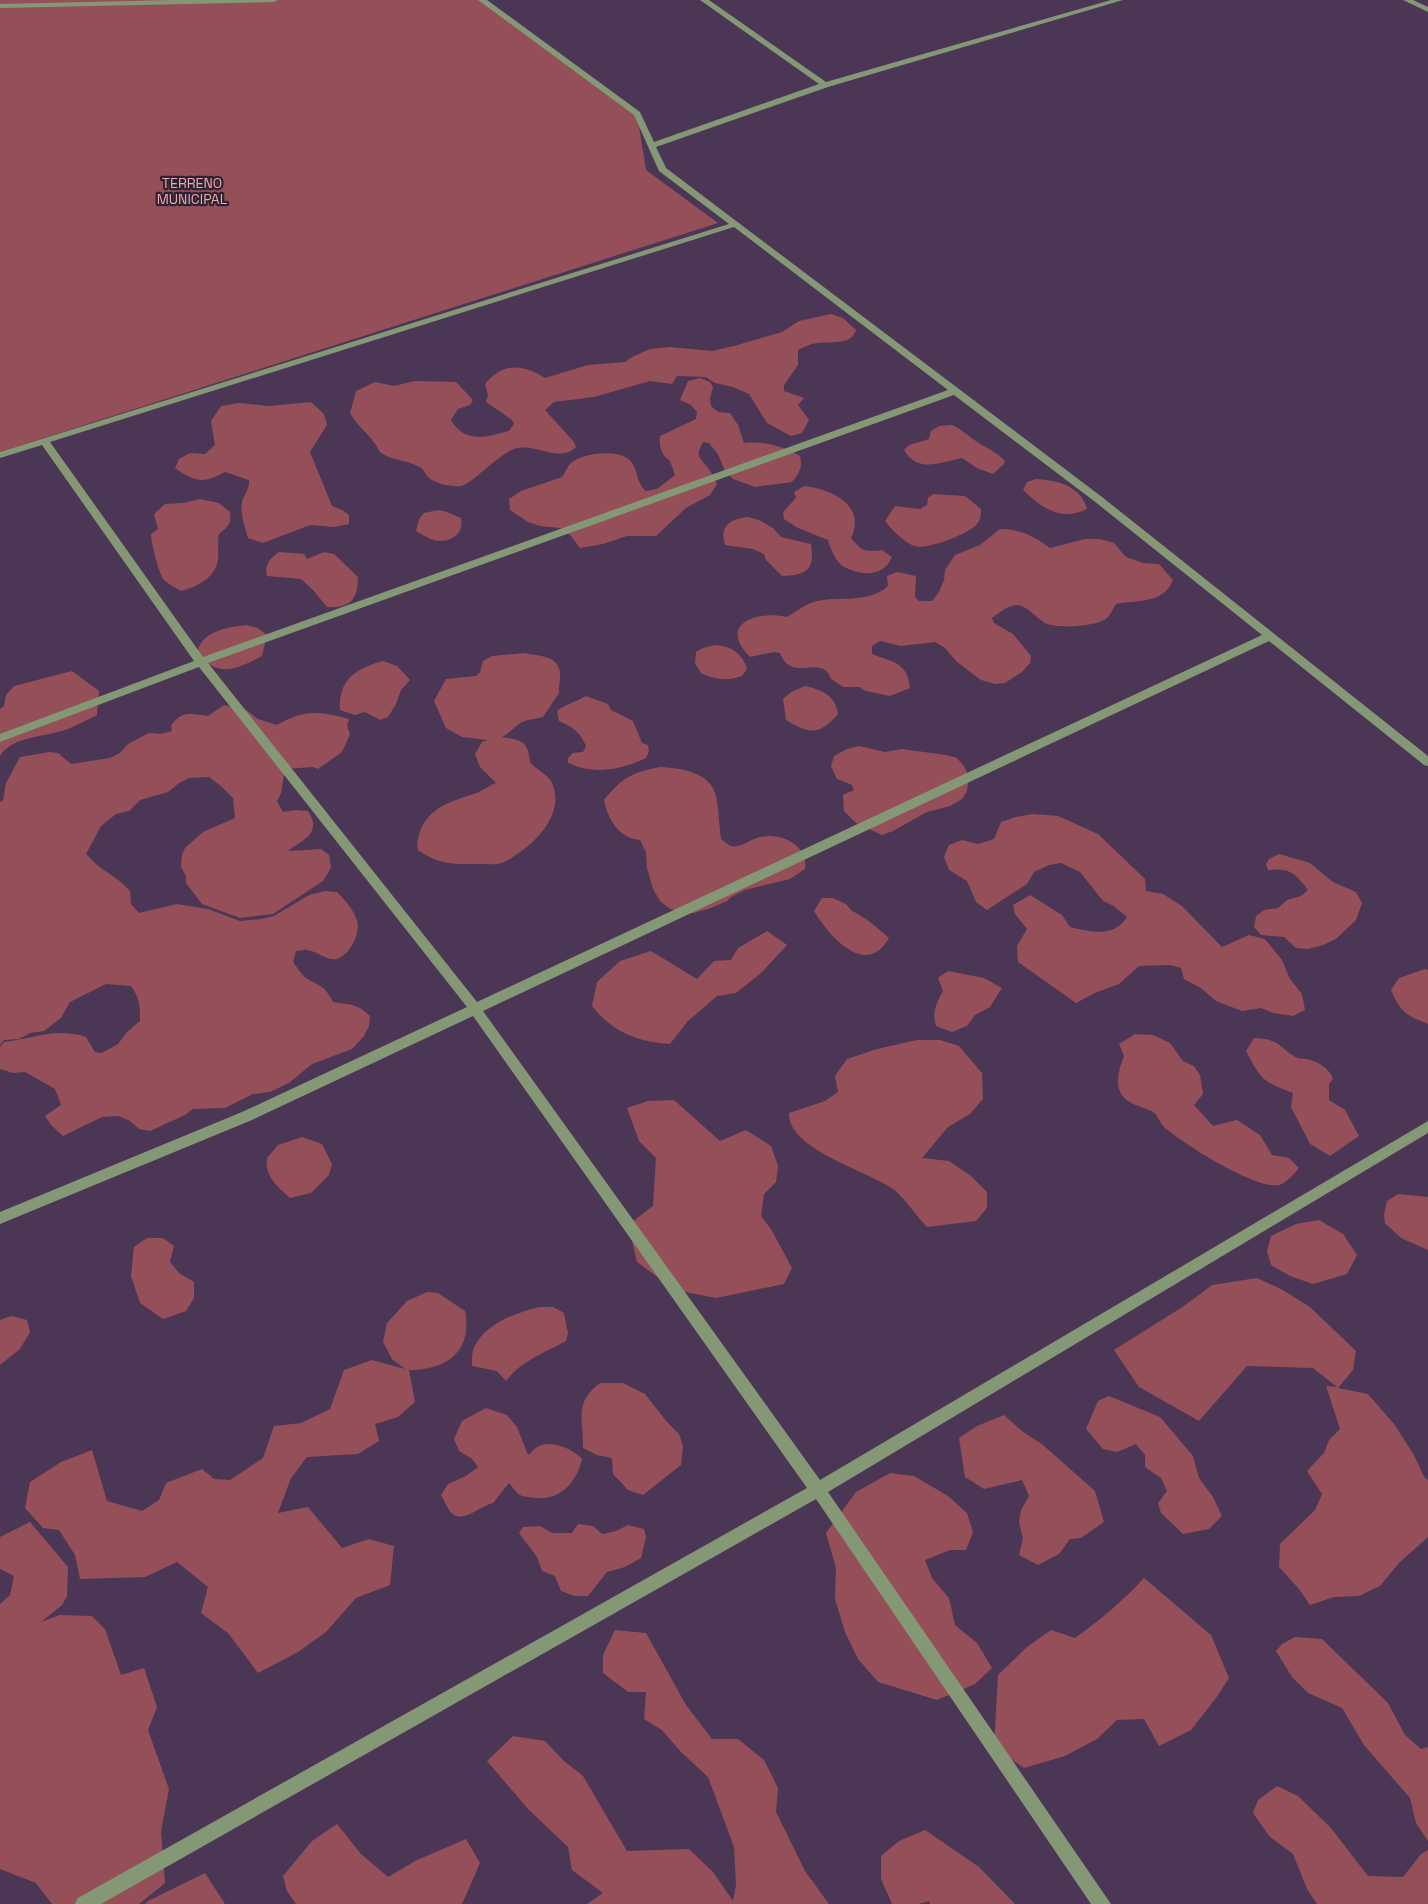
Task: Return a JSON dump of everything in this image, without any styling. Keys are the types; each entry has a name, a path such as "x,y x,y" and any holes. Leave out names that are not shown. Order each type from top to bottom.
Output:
{"street":[{"path":"0,6 274,0"},
{"path":"482,0 637,114 653,145 662,169 1098,499 1428,762"},
{"path":"704,0 825,85"},
{"path":"1089,0 1099,6"},
{"path":"653,145 825,85 1118,0"},
{"path":"1407,0 1428,10"},
{"path":"0,455 736,224"},
{"path":"0,738 201,662 955,391"},
{"path":"44,441 201,662 475,1009 818,1490 1102,1904"},
{"path":"0,1218 247,1116 1270,636"},
{"path":"84,1904 818,1490 1428,1126"}],"green space":[{"name":"TERRENO MUNICIPAL","path":"0,0 481,0 637,114 646,170 718,223 0,452"},
{"path":"831,314 843,318 856,330 845,341 814,343 798,350 798,365 784,385 784,391 804,398 798,405 809,420 802,433 791,436 767,423 749,394 733,387 715,383 706,377 677,376 672,384 650,381 594,397 554,402 545,410 574,442 576,447 562,454 530,448 514,449 501,456 466,484 453,486 435,482 418,466 390,458 382,453 350,413 356,391 375,382 394,386 415,381 456,382 473,400 470,405 458,409 451,420 457,428 469,436 492,435 509,431 514,424 512,420 486,402 488,395 485,384 499,372 506,369 521,368 537,373 545,378 588,365 625,362 650,349 670,347 712,351 782,332 799,321"},
{"path":"700,378 710,382 713,387 710,398 711,406 718,412 730,413 738,425 744,443 774,445 800,456 800,470 792,482 755,487 733,479 724,469 718,454 709,443 703,442 699,450 699,456 717,484 710,495 686,508 656,536 627,536 603,544 580,548 571,536 560,528 540,526 528,522 510,510 509,499 521,491 562,477 570,464 593,454 612,454 627,458 634,466 643,488 646,491 657,489 675,475 670,461 661,450 660,436 696,419 697,412 691,405 680,400 688,381"},
{"path":"311,402 324,414 327,425 310,452 332,506 349,515 349,524 334,527 310,525 263,543 248,538 243,520 242,502 248,489 249,480 225,472 205,480 199,480 175,468 179,459 190,453 205,454 215,445 211,421 221,406 239,403 269,406"},
{"path":"952,425 998,454 1005,461 1004,464 993,474 977,468 962,458 938,464 923,464 916,462 904,450 909,445 929,439 931,431 939,426"},
{"path":"1036,479 1060,483 1074,490 1084,501 1087,509 1069,514 1052,511 1045,507 1023,490 1027,482"},
{"path":"804,486 825,491 844,501 854,516 855,526 851,538 864,550 882,550 892,557 888,564 884,568 871,573 858,572 844,567 838,562 828,540 798,528 784,519 783,512 796,498 794,492"},
{"path":"933,494 965,496 981,509 979,520 973,528 948,540 929,546 911,545 885,521 895,506 920,509 927,505 928,498"},
{"path":"200,499 219,503 230,512 230,523 219,534 218,558 214,571 199,584 181,591 164,580 160,572 151,538 151,534 158,529 154,514 165,504 183,503"},
{"path":"438,510 461,518 460,530 453,538 437,541 416,531 419,519 424,513"},
{"path":"748,517 759,520 773,528 781,537 811,544 812,560 807,569 798,574 782,576 766,560 764,554 753,549 725,545 724,532 728,524 736,519"},
{"path":"1000,529 1015,530 1027,534 1050,548 1085,539 1100,539 1114,543 1126,557 1143,563 1159,564 1173,580 1169,588 1156,597 1149,600 1116,604 1108,617 1087,625 1050,625 1027,609 1016,605 1003,610 992,618 994,623 1013,634 1031,656 1030,663 1022,672 1005,683 995,684 981,680 957,662 945,648 935,642 901,646 880,641 872,646 872,654 898,664 909,679 910,688 890,696 866,691 859,687 843,687 831,679 827,672 821,668 791,666 785,662 780,653 774,652 750,657 741,646 738,636 739,628 753,618 775,615 787,617 808,604 830,599 870,596 888,586 887,576 897,572 916,576 915,597 919,601 932,601 939,592 944,580 945,570 955,555 980,545"},
{"path":"279,552 304,554 307,559 324,552 334,554 358,577 357,591 352,601 342,606 327,607 301,579 267,576 266,568 268,562"},
{"path":"246,625 258,628 267,635 262,656 236,668 221,669 206,663 197,656 202,641 208,636 222,629"},
{"path":"716,645 731,649 743,659 747,669 742,676 722,679 701,673 695,663 696,652"},
{"path":"524,653 546,657 556,663 560,673 559,693 543,717 522,722 502,737 515,739 523,743 528,750 530,762 548,777 552,783 555,796 550,820 534,841 502,863 457,864 434,859 417,848 419,835 428,817 451,802 479,792 496,783 480,767 475,754 482,742 488,740 462,737 446,728 434,701 446,679 476,676 480,672 483,661 492,656"},
{"path":"383,661 397,666 410,680 401,690 396,704 388,717 380,720 365,712 355,715 340,710 342,690 351,676 365,667"},
{"path":"72,671 99,691 97,715 65,730 12,744 0,756 0,709 4,706 6,695 14,686"},
{"path":"805,686 827,694 834,702 838,714 820,729 808,730 786,720 783,699 791,692"},
{"path":"586,696 608,704 611,710 633,721 642,743 648,745 649,751 646,758 627,766 598,770 578,767 568,763 568,758 573,753 583,752 586,746 576,731 559,721 557,711"},
{"path":"224,705 245,709 258,719 277,725 296,716 312,713 329,714 349,719 347,726 350,734 342,752 318,769 313,767 285,769 281,793 277,801 283,812 308,811 312,819 312,830 309,835 288,851 321,849 329,855 331,868 323,881 273,914 240,918 202,904 186,883 186,876 181,867 182,855 185,848 203,832 235,818 233,798 209,777 189,778 168,792 140,800 129,811 116,814 101,826 86,854 130,891 131,904 139,913 177,904 208,909 240,921 261,919 274,916 309,895 325,891 337,892 357,920 356,937 350,948 342,957 337,959 325,957 311,951 296,951 293,962 306,978 324,989 333,1002 353,1005 370,1016 369,1026 364,1036 352,1049 312,1064 289,1083 270,1092 253,1094 225,1108 193,1109 185,1115 150,1131 139,1129 130,1121 119,1116 102,1117 63,1136 51,1125 45,1116 61,1105 55,1089 25,1072 13,1073 0,1069 0,1047 4,1042 65,1033 86,1037 95,1052 102,1053 118,1044 127,1032 140,1021 139,1003 131,986 106,984 70,1002 61,1018 44,1031 30,1033 19,1039 4,1040 0,1045 0,802 3,800 6,783 20,757 49,752 58,753 71,764 110,758 120,753 128,744 149,733 161,734 172,731 171,726 183,715 208,716"},
{"path":"859,746 885,752 902,749 957,758 964,766 969,777 967,791 962,799 950,806 927,812 882,835 856,823 844,811 843,795 854,790 852,785 837,779 831,766 834,756 847,749"},
{"path":"660,767 685,770 708,781 716,796 721,839 727,844 737,846 766,836 783,838 798,847 805,860 805,869 790,879 745,890 711,908 694,913 670,909 660,901 653,889 647,868 646,852 640,840 626,836 615,826 608,814 604,800 616,786 628,777 642,771"},
{"path":"1033,814 1058,816 1098,834 1145,879 1146,891 1163,894 1182,906 1222,947 1249,935 1265,939 1282,960 1290,979 1302,994 1305,1010 1293,1016 1273,1013 1261,1008 1242,1011 1216,1001 1201,988 1184,979 1181,968 1170,965 1139,966 1119,984 1076,1003 1018,962 1017,946 1027,929 1015,914 1013,905 1030,895 1062,915 1070,927 1078,929 1094,932 1109,931 1122,924 1127,917 1114,906 1103,901 1080,872 1061,863 1049,865 1034,872 1027,884 987,910 976,902 967,881 949,870 944,857 949,845 962,840 978,844 994,839 1001,822"},
{"path":"1279,854 1310,863 1333,882 1356,892 1362,903 1356,920 1336,939 1308,949 1296,948 1284,937 1261,935 1254,927 1256,916 1264,910 1278,908 1287,900 1301,896 1308,890 1299,879 1287,871 1268,870 1266,864 1269,859"},
{"path":"822,898 833,898 846,904 851,910 869,921 889,938 880,950 870,955 859,954 848,949 829,932 814,911"},
{"path":"767,931 787,945 761,973 736,993 717,996 688,1021 670,1044 647,1041 626,1034 608,1023 592,1006 597,982 620,961 651,951 697,979 714,961 731,960 738,948"},
{"path":"1425,969 1428,970 1428,1024 1405,1012 1398,1004 1391,990 1399,978"},
{"path":"948,971 984,978 1002,988 990,1007 975,1015 967,1026 952,1032 936,1026 934,1016 943,991 938,978"},
{"path":"1135,1034 1153,1035 1170,1043 1183,1061 1194,1066 1200,1075 1203,1094 1194,1105 1213,1126 1237,1120 1260,1135 1272,1155 1289,1158 1299,1168 1288,1180 1279,1185 1268,1185 1254,1180 1220,1164 1186,1144 1164,1127 1153,1112 1133,1104 1125,1098 1121,1094 1118,1085 1119,1072 1124,1056 1119,1044"},
{"path":"1254,1038 1273,1041 1295,1057 1315,1061 1326,1068 1333,1079 1329,1084 1329,1100 1345,1110 1359,1136 1330,1156 1310,1144 1291,1107 1293,1093 1268,1082 1252,1063 1246,1051"},
{"path":"917,1040 940,1040 959,1046 982,1073 983,1099 970,1114 948,1127 922,1158 949,1161 971,1176 987,1192 987,1208 976,1221 927,1227 893,1189 814,1148 801,1138 792,1126 789,1113 825,1101 838,1092 835,1076 847,1059 877,1049"},
{"path":"674,1100 720,1141 746,1130 771,1146 778,1166 776,1182 764,1194 761,1216 771,1229 792,1268 784,1284 716,1298 675,1290 637,1262 628,1225 653,1206 656,1158 639,1141 627,1108 648,1101"},
{"path":"302,1137 322,1144 332,1164 329,1175 311,1193 290,1198 270,1176 267,1158 278,1145"},
{"path":"1398,1194 1428,1197 1428,1250 1401,1238 1385,1223 1384,1214 1387,1201"},
{"path":"1319,1220 1343,1234 1357,1255 1347,1274 1313,1284 1290,1276 1271,1265 1267,1251 1271,1236 1296,1224"},
{"path":"147,1238 163,1238 174,1246 170,1262 179,1273 194,1282 194,1298 186,1311 163,1319 140,1303 131,1276 134,1247"},
{"path":"1257,1278 1281,1289 1310,1307 1356,1351 1353,1370 1338,1388 1368,1394 1394,1424 1414,1455 1424,1477 1428,1480 1428,1537 1399,1563 1380,1586 1359,1596 1334,1597 1310,1605 1299,1589 1279,1567 1280,1544 1315,1510 1322,1494 1307,1471 1324,1453 1329,1440 1340,1429 1326,1386 1337,1387 1313,1368 1247,1366 1199,1421 1139,1387 1114,1350 1184,1306 1212,1285"},
{"path":"427,1292 438,1293 465,1311 465,1338 461,1348 454,1356 434,1367 409,1370 415,1402 398,1417 375,1424 379,1441 358,1454 307,1457 291,1478 278,1513 308,1507 342,1548 369,1539 394,1546 390,1585 356,1598 326,1632 298,1652 258,1673 228,1633 201,1613 208,1587 177,1562 145,1577 80,1579 75,1555 59,1530 43,1528 25,1508 30,1482 61,1462 92,1450 107,1501 142,1511 159,1500 166,1483 202,1469 214,1479 230,1480 263,1458 274,1426 301,1423 330,1409 344,1370 372,1360 405,1369 392,1359 383,1342 387,1323 407,1301"},
{"path":"539,1307 553,1307 564,1313 568,1333 566,1341 526,1363 506,1381 497,1371 472,1366 474,1347 486,1331 502,1320"},
{"path":"11,1316 27,1320 30,1332 20,1349 0,1365 0,1320"},
{"path":"600,1383 623,1383 645,1394 679,1434 683,1446 681,1465 643,1495 628,1490 613,1474 612,1458 597,1455 583,1448 583,1405 586,1398"},
{"path":"1109,1396 1160,1417 1193,1456 1199,1478 1213,1497 1222,1516 1209,1529 1183,1534 1161,1513 1158,1503 1167,1491 1161,1478 1145,1467 1145,1455 1136,1444 1117,1452 1103,1449 1086,1429 1098,1401"},
{"path":"486,1408 507,1415 517,1427 528,1455 537,1447 554,1444 567,1448 578,1455 582,1459 572,1482 560,1493 544,1498 520,1495 509,1483 493,1503 465,1516 454,1515 441,1495 448,1484 466,1476 478,1467 472,1459 459,1451 454,1439 462,1421"},
{"path":"1004,1415 1022,1431 1043,1445 1095,1491 1104,1522 1081,1538 1070,1539 1059,1554 1038,1565 1019,1555 1023,1538 1019,1522 1021,1510 1029,1496 1022,1480 984,1489 965,1477 959,1438 977,1426"},
{"path":"890,1473 914,1476 948,1496 967,1513 973,1532 966,1550 950,1550 925,1560 932,1578 949,1598 955,1625 977,1643 992,1668 975,1684 937,1700 878,1682 858,1659 845,1632 835,1599 836,1568 826,1533 856,1492"},
{"path":"30,1522 68,1567 67,1596 62,1605 41,1622 60,1615 92,1616 105,1629 121,1675 144,1668 157,1707 148,1730 169,1789 161,1832 165,1883 139,1904 52,1904 36,1883 0,1869 0,1604 10,1595 14,1576 0,1569 0,1537"},
{"path":"578,1524 593,1526 602,1534 616,1531 628,1525 644,1529 646,1537 641,1558 625,1567 607,1572 588,1596 575,1596 561,1591 555,1576 542,1571 537,1557 519,1533 523,1527 540,1526 552,1533 572,1533"},
{"path":"1144,1578 1211,1635 1229,1678 1191,1730 1159,1746 1144,1719 1117,1720 1097,1739 1065,1756 1024,1768 994,1747 998,1675 1027,1647 1051,1630 1075,1638 1111,1610"},
{"path":"615,1630 646,1633 686,1705 712,1739 738,1739 764,1760 778,1788 776,1812 805,1871 829,1904 587,1904 603,1893 572,1870 568,1847 528,1809 487,1761 513,1736 545,1741 564,1761 583,1776 627,1851 689,1849 713,1872 733,1901 736,1885 734,1847 708,1777 681,1752 662,1730 644,1719 646,1692 628,1692 603,1673 603,1655"},
{"path":"1295,1637 1322,1639 1388,1703 1405,1735 1421,1749 1428,1747 1428,1841 1416,1823 1410,1798 1364,1745 1342,1708 1308,1693 1292,1677 1276,1651 1282,1644"},
{"path":"1277,1786 1298,1796 1331,1828 1368,1876 1403,1877 1421,1854 1428,1850 1428,1904 1317,1904 1307,1889 1293,1854 1269,1836 1253,1813 1258,1800"},
{"path":"337,1824 361,1854 388,1877 417,1860 466,1839 480,1863 462,1904 296,1904 287,1891 283,1876 312,1841"},
{"path":"925,1830 979,1867 1015,1904 930,1904 929,1901 918,1904 892,1904 881,1879 881,1856 899,1841"},
{"path":"205,1873 225,1904 145,1904 148,1901"}]}
